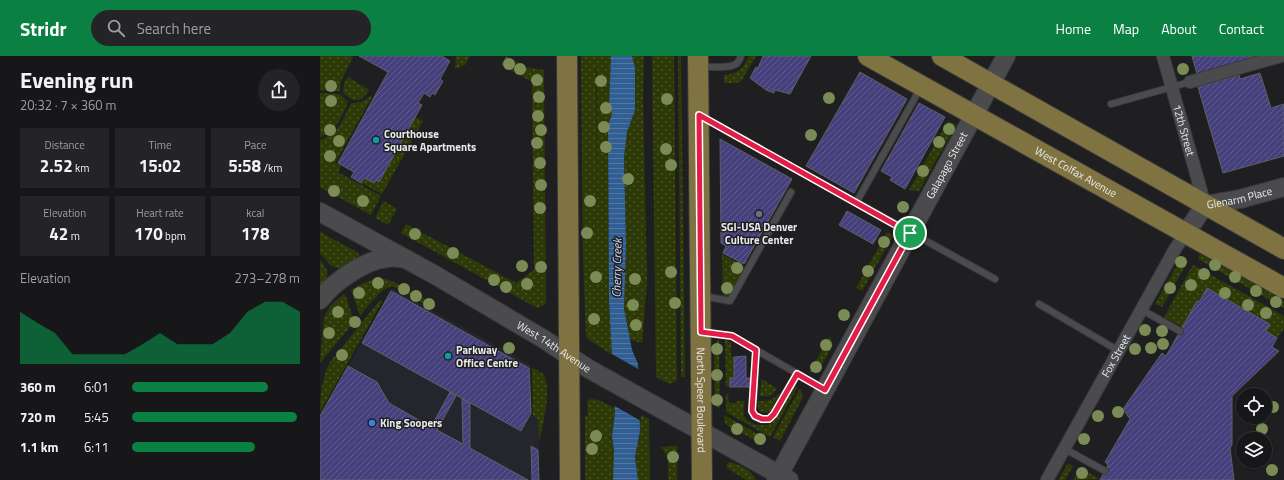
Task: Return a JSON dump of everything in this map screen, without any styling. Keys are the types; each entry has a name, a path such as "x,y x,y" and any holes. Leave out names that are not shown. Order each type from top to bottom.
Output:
{"main road":[{"path":"567,56 570,480"},
{"name":"West Colfax Avenue","path":"868,56 1284,288"},
{"path":"942,56 1284,249"},
{"name":"Galapago Street","path":"781,478 825,390 1006,56"},
{"name":"North Speer Boulevard","path":"698,61 702,480"},
{"name":"Glenarm Place","path":"1186,233 1205,205 1240,199 1284,187"},
{"name":"West 14th Avenue","path":"320,212 407,259 542,338 588,369 676,417 781,478"},
{"path":"320,300 338,282 359,268 388,258 407,259"}],"street":[{"name":"12th Street","path":"1163,56 1205,205"},
{"path":"1190,82 1281,56"},
{"name":"Fox Street","path":"1047,480 1175,249 1186,233"}],"lane":[{"path":"698,61 728,66 734,65 742,56"},
{"path":"1111,104 1190,82"},
{"path":"856,203 921,86"},
{"path":"699,115 995,279"},
{"path":"700,296 730,301 791,192"},
{"path":"1039,304 1119,351"},
{"path":"1142,310 1180,331"},
{"path":"701,332 732,336 825,390"},
{"path":"756,350 752,408 754,414 758,418 765,420 772,417 797,374"},
{"path":"1065,448 1105,471"}],"shaded area":[{"path":"391,289 394,289 531,365 532,416 538,419 539,480 320,480 320,416"}],"green space":[{"path":"320,56 353,57 341,81 340,91 320,90"},
{"path":"456,56 470,56 465,65 455,69"},
{"path":"506,56 526,67 544,70 546,304 537,308 401,233 406,224 516,283 534,270 532,82 501,65"},
{"path":"581,56 611,56 609,106 612,114 608,125 609,301 612,355 588,339 586,336 583,260","holes":["596,69 597,69 598,208"]},
{"path":"632,56 644,56 643,98 647,282 642,343 630,340 624,309 626,244 624,157 627,132 635,110 635,68"},
{"path":"652,56 674,56 677,380 670,384 656,377"},
{"path":"678,56 681,56 685,377 681,377"},
{"path":"749,56 756,56 742,80 737,83 724,83 724,75 740,70"},
{"path":"348,77 369,90 360,99 354,100 343,92 344,83"},
{"path":"320,93 340,94 348,102 338,123 326,135 320,137"},
{"path":"370,96 372,97 335,163 341,166 338,172 381,196 371,215 320,187 320,140 326,138 336,130 343,120 351,103 361,102"},
{"path":"415,117 423,121 382,194 361,183 364,178 374,183"},
{"path":"948,121 956,125 919,191 909,190"},
{"path":"384,201 397,209 388,225 375,218"},
{"path":"320,232 357,252 360,256 359,258 340,268 331,266 320,253"},
{"path":"887,232 893,236 862,291 856,288"},
{"path":"722,254 745,267 728,298 723,295"},
{"path":"1200,254 1284,301 1284,308 1198,259"},
{"path":"1181,258 1188,261 1162,307 1155,304"},
{"path":"320,260 328,273 326,279 320,286"},
{"path":"1193,265 1284,316 1284,329 1277,338 1266,331 1270,323 1207,288 1183,327 1164,317"},
{"path":"375,279 385,279 394,282 436,305 434,309 392,286 379,294 360,316 351,290 363,283"},
{"path":"344,294 354,322 320,363 324,317 331,305"},
{"path":"380,300 382,302 320,412 322,387 330,362"},
{"path":"830,336 833,345 819,370 809,373"},
{"path":"719,339 720,409 715,405 714,345"},
{"path":"725,340 731,342 731,356 734,357 734,378 730,378 730,387 726,387"},
{"path":"532,368 543,374 546,380 547,388 546,408 539,443 538,419 533,416"},
{"path":"761,379 777,388 772,394 768,396 759,396"},
{"path":"798,386 770,437 726,412 726,394 728,394 729,403 745,401 743,411 747,420 751,423 766,425 773,422 794,387"},
{"path":"800,388 803,397 780,441 773,437"},
{"path":"779,394 768,413 760,412 758,408 758,401 770,400"},
{"path":"590,399 598,400 615,408 612,436 614,451 613,480 585,480 585,416 588,416 587,402"},
{"path":"639,414 649,419 650,480 638,480 635,457 640,431"},
{"path":"724,415 763,437 762,444 725,424"},
{"path":"677,446 677,480 668,480 668,458 661,447"},
{"path":"730,462 745,468 756,480 746,480 726,467"},
{"path":"1068,463 1073,466 1065,480 1058,480"},
{"path":"1080,468 1100,479 1073,480"}],"water":[{"name":"Cherry Creek","path":"611,56 632,56 635,68 635,110 627,132 624,157 626,244 624,309 632,350 638,364 640,431 635,457 638,480 613,480 614,451 612,436 615,413 609,301 608,125 612,114 609,106"}],"pier":[{"path":"610,353 640,370 641,421 613,405"}],"building":[{"name":"Courthouse Square Apartments","path":"359,56 442,56 450,61 440,79 443,81 435,95 432,93 430,97 424,93 418,103 422,105 379,182 376,180 374,183 364,178 361,183 351,177 354,172 338,163 388,72"},
{"path":"763,56 811,56 790,94 775,90 774,93 766,90 750,78 756,67 758,68"},
{"path":"1192,56 1261,56 1197,74"},
{"path":"860,72 907,99 854,193 806,166"},
{"path":"1260,73 1271,108 1284,104 1284,156 1223,173 1198,87 1239,75 1240,79"},
{"path":"919,103 945,117 905,189 890,180 892,177 881,171"},
{"path":"720,139 792,179 744,264 723,253 726,246 721,243"},
{"path":"847,211 881,230 873,244 839,225"},
{"path":"1207,288 1270,324 1266,331 1277,338 1272,347 1279,351 1240,388 1236,388 1236,392 1232,396 1232,445 1230,448 1234,480 1100,480 1108,465 1105,462 1130,419 1123,409 1162,353 1166,356 1197,301 1199,302"},
{"name":"Parkway Office Centre","path":"391,291 529,368 531,413 521,431 362,343"},
{"path":"746,356 746,378 750,378 750,387 730,387 730,378 734,378 734,357"},
{"name":"King Soopers","path":"348,366 377,382 389,403 431,427 450,392 456,396 437,430 463,444 462,399 470,403 470,448 528,480 320,480 320,416"},
{"path":"531,446 538,450 539,480 532,480"}],"place":[{"name":"Courthouse Square Apartments","path":"376,140"},
{"name":"SGI-USA Denver Culture Center","path":"759,214"},
{"name":"Parkway Office Centre","path":"448,356"},
{"name":"King Soopers","path":"372,423"}],"route":[{"path":"699,115 717,125 910,233 825,390 797,374 772,417 765,420 758,418 752,411 756,350 732,336 701,332 699,115"}]}
